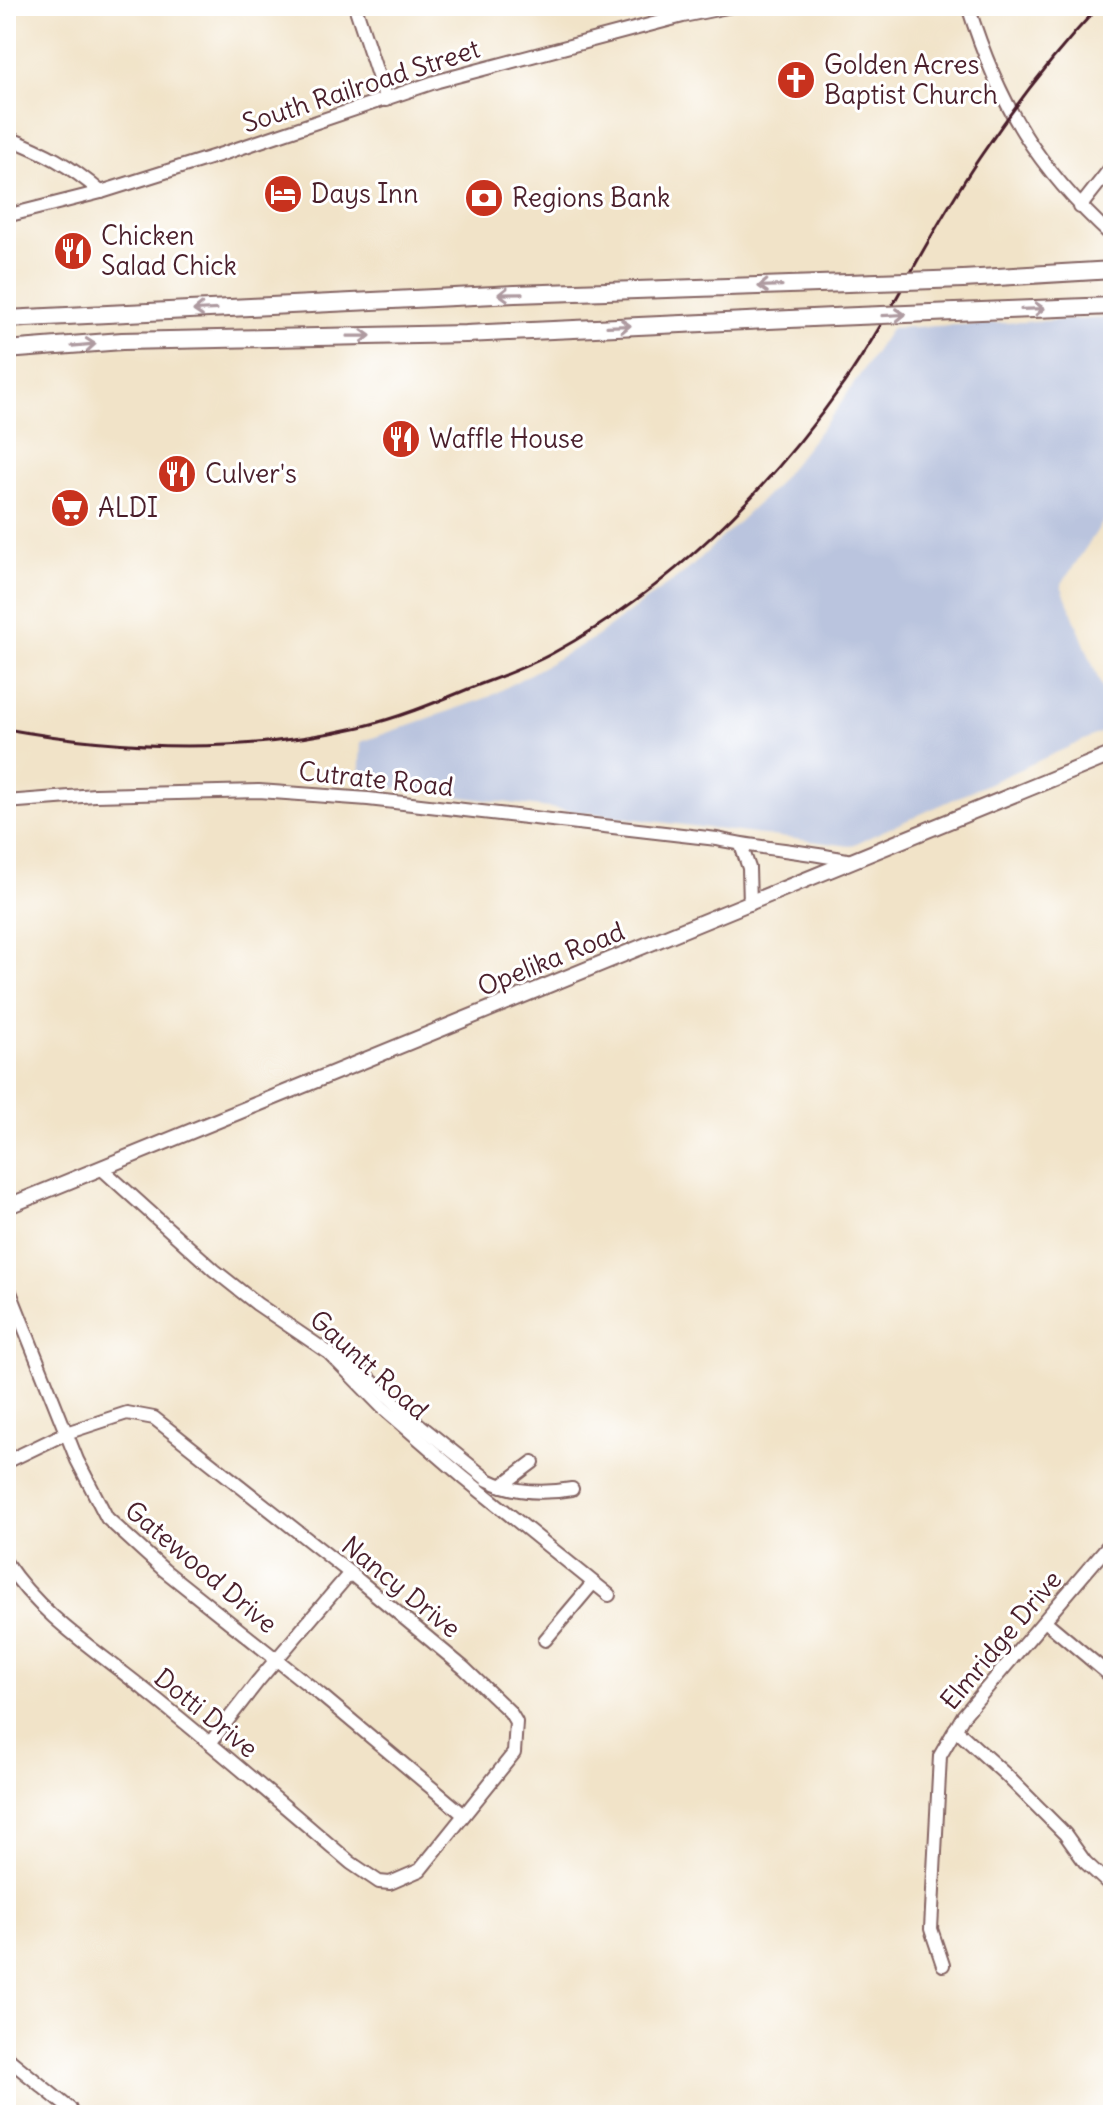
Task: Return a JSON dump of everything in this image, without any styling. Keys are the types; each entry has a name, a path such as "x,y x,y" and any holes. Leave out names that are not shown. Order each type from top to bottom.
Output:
{"highway":[{"path":"6,319 489,295 963,279 1113,270"},
{"path":"6,350 122,341 466,334 1113,306"}],"main road":[{"name":"Opelika Road","path":"6,1207 1113,754"}],"street":[{"path":"355,6 386,100"},
{"name":"South Railroad Street","path":"6,216 101,192 438,81 682,11 732,6"},
{"path":"968,6 1000,93 1028,140 1058,182 1113,237"},
{"path":"6,137 52,155 101,192"},
{"path":"1080,207 1113,165"},
{"name":"Cutrate Road","path":"6,802 205,791 287,792 717,839 851,861"},
{"path":"741,845 749,868 750,904"},
{"name":"Gauntt Road","path":"101,1168 214,1270 339,1361 382,1407 609,1595"},
{"name":"Gatewood Drive","path":"6,1282 90,1490 107,1518 164,1570 464,1815"},
{"path":"339,1361 356,1366 453,1453 488,1480 501,1486 540,1492 572,1489"},
{"name":"Nancy Drive","path":"66,1433 127,1413 154,1418 350,1573 464,1668 510,1712 516,1722 514,1753 420,1870 390,1883"},
{"path":"6,1462 66,1433"},
{"path":"501,1486 533,1462"},
{"name":"Elmridge Drive","path":"943,1965 931,1929 940,1756 963,1716 1113,1540"},
{"name":"Dotti Drive","path":"6,1563 19,1583 57,1622 210,1743 351,1863 379,1882 390,1883"},
{"path":"210,1743 350,1573"},
{"path":"545,1640 593,1583"},
{"path":"1045,1621 1113,1678"},
{"path":"955,1729 1065,1834 1085,1862 1113,1888"},
{"path":"6,2057 70,2109"}],"shaded area":[{"path":"1113,318 1113,507 1061,585 1113,716 1113,727 850,846 359,784 361,742 489,697 594,638 689,569 774,488 837,409 891,328"}],"railway":[{"path":"6,729 94,741 183,746 272,742 316,736 360,727 428,705 532,663 596,627 676,568 714,534 783,462 862,356 980,157 1036,79 1099,6"}],"place":[{"name":"Golden Acres Baptist Church","path":"796,80"},
{"name":"Days Inn","path":"283,194"},
{"name":"Regions Bank","path":"484,198"},
{"name":"Chicken Salad Chick","path":"73,251"},
{"name":"Waffle House","path":"401,439"},
{"name":"Culver's","path":"177,474"},
{"name":"ALDI","path":"70,508"}]}
